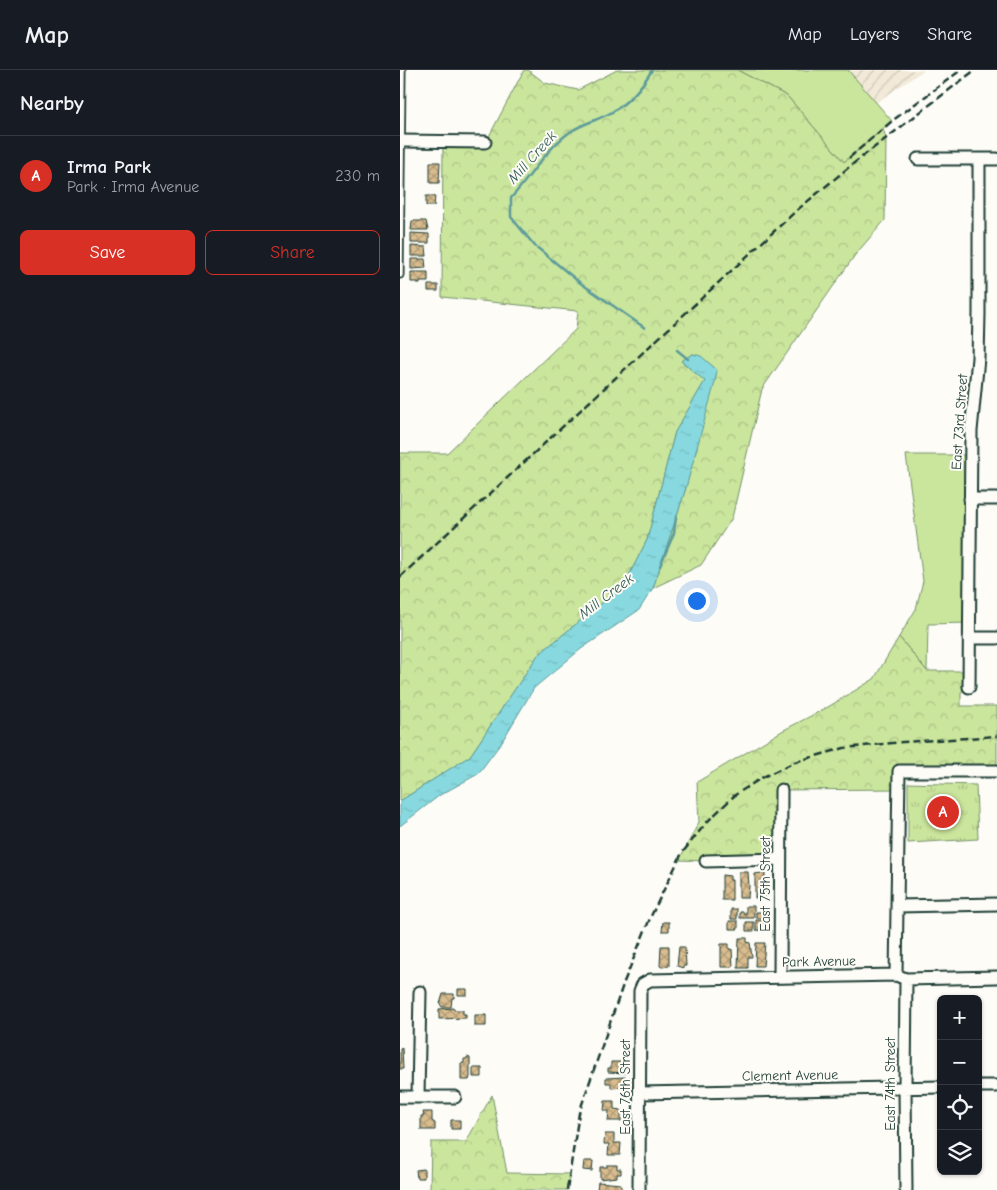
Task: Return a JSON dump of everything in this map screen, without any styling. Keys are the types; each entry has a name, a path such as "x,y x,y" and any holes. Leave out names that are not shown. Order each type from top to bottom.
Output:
{"street":[{"path":"401,141 486,142"},
{"path":"918,159 997,159"},
{"name":"East 73rd Street","path":"969,687 971,431 978,358 979,314 979,159"},
{"path":"970,499 997,499"},
{"path":"969,638 997,638"},
{"name":"East 74th Street","path":"906,1190 905,1087 898,906 899,771 997,771"},
{"name":"East 75th Street","path":"780,977 781,790"},
{"path":"706,861 780,859"},
{"path":"898,906 997,904"},
{"name":"Park Avenue","path":"643,984 650,980 780,977 997,977"},
{"name":"East 76th Street","path":"639,1190 640,991 643,984"},
{"path":"418,1097 420,992"},
{"path":"982,1086 997,1086"},
{"name":"Clement Avenue","path":"640,1093 937,1087"},
{"path":"400,1097 455,1097"}],"lane":[{"path":"400,275 402,70"}],"shaded area":[{"path":"843,70 924,70 870,107"}],"green space":[{"path":"524,70 528,70 545,83 578,90 617,70 737,70 787,96 844,162 883,129 886,138 885,220 855,255 762,389 732,518 701,565 653,588 685,491 717,370 701,357 693,354 681,361 705,381 675,432 647,540 624,585 538,655 470,756 400,801 400,453 447,453 576,329 578,311 442,297 443,142 486,142"},
{"path":"737,70 848,70 892,121 844,162 787,96"},
{"path":"906,455 971,455 969,623 928,624 927,671 899,637 916,609 923,581"},
{"path":"899,637 927,671 969,671 969,687 961,692 961,706 997,706 997,771 899,771 899,789 781,790 780,859 679,860 699,822 697,782 874,679"},
{"path":"908,783 976,785 978,839 908,843"},
{"path":"492,1095 507,1173 570,1174 567,1190 430,1190 431,1142 466,1142"}],"water":[{"path":"693,354 701,356 717,370 715,382 685,491 653,588 639,610 581,649 534,688 501,743 478,774 440,795 400,826 400,801 470,756 538,655 624,585 647,540 675,432 705,381 681,361"}],"building":[{"path":"430,162 440,162 439,183 430,183"},
{"path":"426,196 435,196 434,206 426,206"},
{"path":"412,221 426,221 428,230 411,230"},
{"path":"411,233 429,234 429,243 411,243"},
{"path":"411,246 426,247 427,256 411,256"},
{"path":"411,259 425,259 426,268 411,269"},
{"path":"411,272 428,272 428,282 420,282 418,284 418,282 411,282"},
{"path":"428,285 438,285 438,291 428,291"},
{"path":"739,872 748,872 748,898 739,898"},
{"path":"755,874 765,874 765,898 755,898"},
{"path":"722,875 730,876 730,880 732,880 732,900 722,900"},
{"path":"746,906 754,906 754,918 740,918 740,912 746,914"},
{"path":"731,909 737,909 737,919 731,919"},
{"path":"756,912 765,912 765,918 756,918"},
{"path":"756,920 765,920 764,931 756,930"},
{"path":"729,921 738,921 738,929 729,929"},
{"path":"663,922 669,922 669,931 662,931"},
{"path":"746,922 754,922 754,931 746,931"},
{"path":"739,938 747,938 747,942 750,943 752,957 748,957 748,968 738,968"},
{"path":"756,943 765,943 763,966 755,966"},
{"path":"721,944 729,944 729,949 732,949 733,967 721,967"},
{"path":"661,946 669,946 669,966 660,966"},
{"path":"679,947 685,947 686,966 683,966 683,968 677,966"},
{"path":"458,989 467,989 467,995 458,995"},
{"path":"443,994 454,994 451,1007 442,1007 440,1004"},
{"path":"454,1008 454,1010 463,1010 466,1018 439,1019 439,1009"},
{"path":"475,1015 486,1015 486,1026 475,1026"},
{"path":"400,1048 402,1048 403,1069 400,1069"},
{"path":"467,1057 470,1058 470,1077 469,1080 461,1080 461,1063 464,1063 464,1059 467,1059"},
{"path":"611,1062 626,1062 628,1069 626,1069 626,1073 608,1072 608,1068 611,1068"},
{"path":"473,1068 482,1068 482,1077 473,1077"},
{"path":"606,1078 627,1078 627,1084 625,1084 625,1087 611,1088 611,1083 606,1083"},
{"path":"605,1101 614,1101 614,1109 621,1110 621,1121 608,1121 609,1111 604,1111"},
{"path":"423,1112 432,1112 435,1130 421,1130 421,1116 424,1116"},
{"path":"451,1120 460,1120 460,1129 451,1129"},
{"path":"605,1134 614,1134 614,1143 621,1143 620,1155 608,1155 609,1144 604,1144"},
{"path":"584,1161 593,1161 592,1171 583,1170"},
{"path":"607,1165 617,1165 617,1169 621,1169 621,1174 617,1174 617,1177 600,1179 600,1167 607,1167"},
{"path":"424,1169 424,1178 417,1178 416,1170"},
{"path":"598,1182 621,1184 621,1190 597,1190"}],"waterway":[{"name":"Mill Creek","path":"645,328 579,282 534,245 511,217 511,198 553,146 575,129 618,108 635,93 652,70"},
{"name":"Mill Creek","path":"677,350 688,359"},
{"name":"Mill Creek","path":"660,566 674,533 676,517"}],"railway":[{"path":"849,158 892,121 961,70"},
{"path":"400,577 796,211 854,163 975,70"},
{"path":"567,1190 579,1113 624,982 651,916 682,853 706,823 735,795 763,777 795,762 844,748 997,736"}],"place":[{"name":"Irma Park","path":"943,812"}]}
